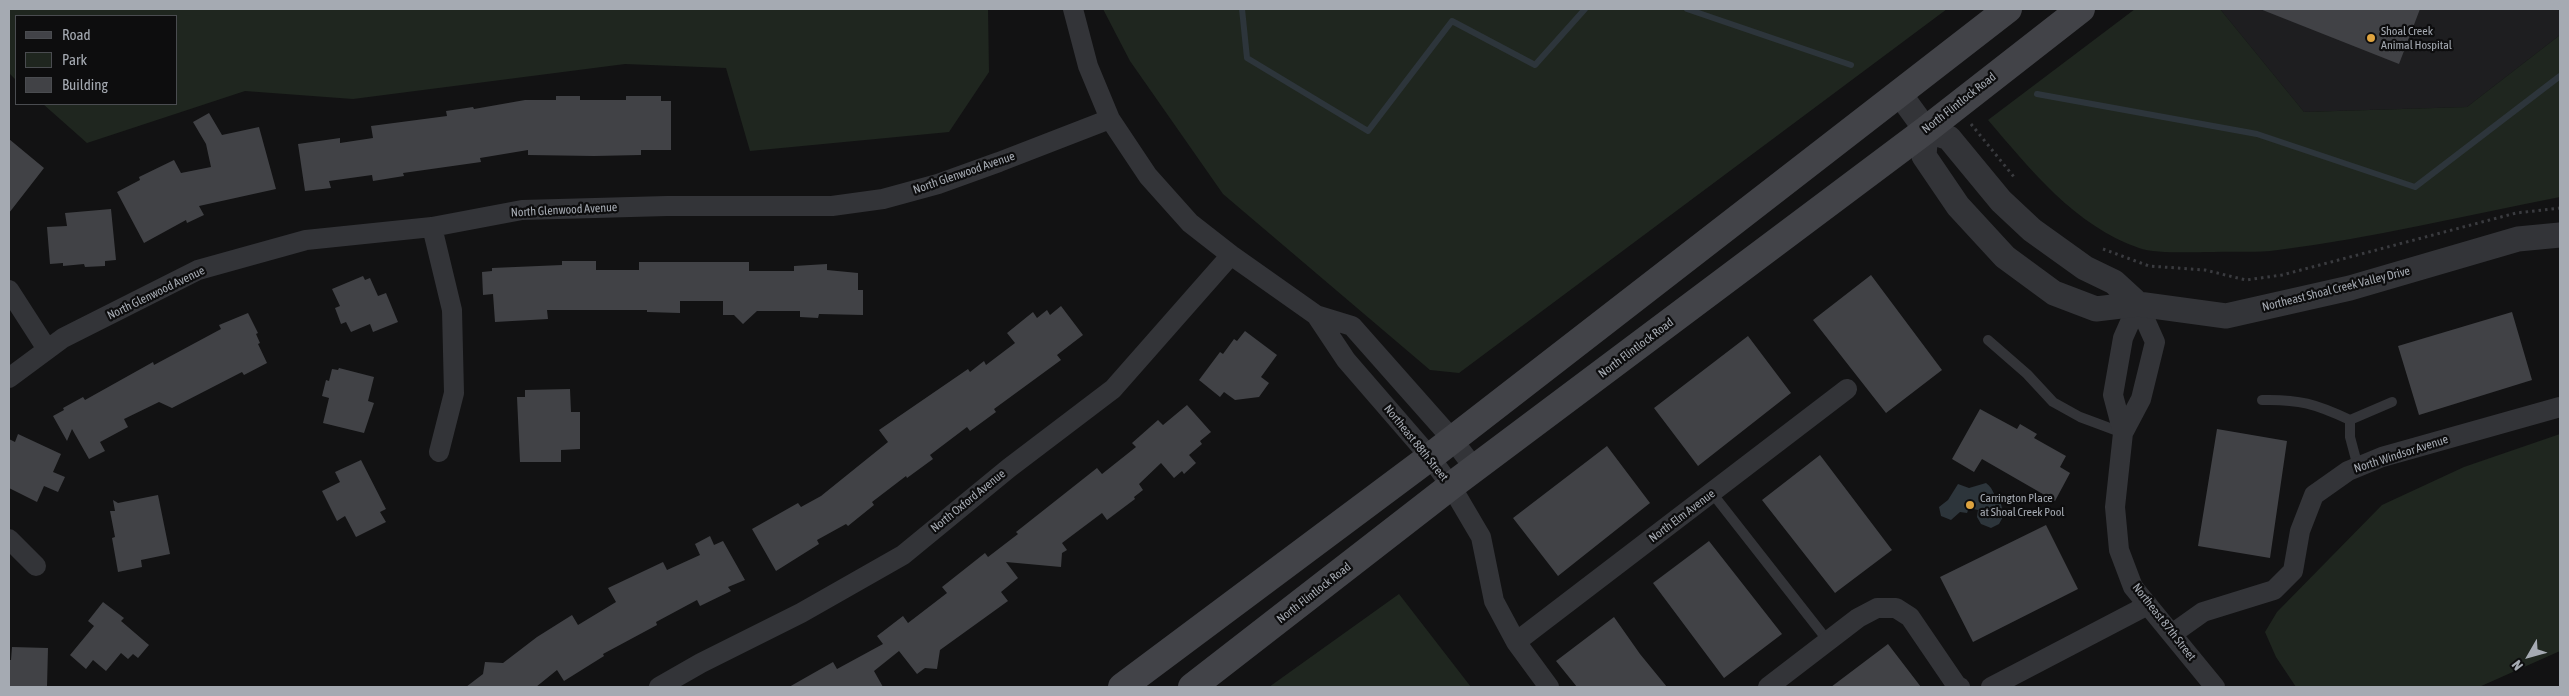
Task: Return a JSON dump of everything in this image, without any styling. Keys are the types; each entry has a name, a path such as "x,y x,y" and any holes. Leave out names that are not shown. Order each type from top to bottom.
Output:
{"main road":[{"path":"1122,687 1453,440 2008,9"},
{"name":"North Flintlock Road","path":"1192,687 1452,486 1926,130 2081,9"}],"street":[{"name":"Northeast 88th Street","path":"1072,9 1088,66 1110,119 1154,183 1190,223 1231,255 1316,315 1352,326 1453,440"},
{"path":"1899,93 1926,130 1949,138 2001,201 2032,230 2086,268 2114,282 2138,304"},
{"name":"North Glenwood Avenue","path":"9,378 63,338 198,270 306,240 432,227 522,210 667,206 832,206 883,199 964,174 1110,119"},
{"name":"Northeast Shoal Creek Valley Drive","path":"1926,130 1924,156 1958,206 2005,257 2054,293 2096,309 2138,304 2226,316 2350,288 2518,239 2560,236"},
{"path":"432,227 452,310 454,393 439,452"},
{"name":"North Oxford Avenue","path":"659,687 701,663 801,613 902,555 1008,468 1113,389 1231,255"},
{"path":"9,290 47,349"},
{"name":"Northeast 87th Street","path":"2123,433 2141,400 2156,342 2138,304"},
{"name":"Northeast 87th Street","path":"2138,304 2123,338 2113,395 2123,433 2115,507 2118,550 2134,587 2215,687"},
{"name":"Northeast 88th Street","path":"1316,315 1346,360 1430,457 1452,486 1480,537 1494,601 1516,642 1549,687"},
{"name":"North Elm Avenue","path":"1516,642 1847,389"},
{"name":"North Windsor Avenue","path":"2172,634 2203,612 2274,590 2294,571 2300,531 2314,495 2348,471 2382,457 2560,407"},
{"path":"1453,440 1475,469"},
{"path":"9,539 36,566"},
{"path":"1991,687 2148,605"},
{"path":"1768,687 1858,618 1877,608 1896,608 1910,617 1957,686 1960,687"}],"lane":[{"path":"1988,340 2026,374 2053,402 2080,417 2123,433"},
{"path":"2262,400 2292,399 2321,407 2350,420 2392,402"},
{"path":"2350,420 2350,437 2358,467"},
{"path":"1712,493 1828,641"}],"path":[{"path":"1971,123 2019,183"},
{"path":"2096,246 2149,266 2205,270 2246,280 2282,275 2516,213 2560,208"}],"shaded area":[{"path":"2220,9 2560,9 2560,35 2467,107 2304,112"},
{"name":"Carrington Place at Shoal Creek Pool","path":"1986,483 2001,504 2004,515 1999,524 1991,528 1981,524 1977,517 1978,510 1969,508 1967,513 1960,512 1951,520 1941,516 1939,507 1948,500 1958,484 1969,488"}],"green space":[{"path":"9,9 988,9 989,72 949,132 750,151 726,68 625,64 353,99 245,91 87,143 44,105 178,105 178,15 15,15 15,79 9,73"},
{"path":"1103,9 1947,9 1459,373 1430,370 1223,194 1130,61"},
{"path":"2135,9 2220,9 2304,112 2467,107 2560,35 2560,197 2384,233 2270,251 2165,252 2139,248 2116,238 2094,226 2055,194 2020,158 1988,120"},
{"path":"2560,434 2560,651 2479,687 2296,687 2276,657 2265,632 2277,612 2382,505 2464,467"},
{"path":"1399,594 1471,687 1269,687"}],"building":[{"name":"Shoal Creek Animal Hospital","path":"2260,9 2420,9 2399,64"},
{"path":"556,96 580,96 580,100 626,100 626,96 661,96 661,101 671,101 671,150 641,150 641,155 594,156 528,155 528,150 480,158 481,162 403,173 404,176 373,181 372,175 329,181 331,188 305,191 298,144 340,138 340,143 373,138 371,126 447,116 446,111 473,107 474,109 525,100 556,100"},
{"path":"209,113 222,135 259,127 276,189 199,206 204,215 187,223 186,220 144,243 117,192 140,180 139,177 174,160 181,173 211,167 206,144 193,122"},
{"path":"9,139 44,168 9,213"},
{"path":"111,209 116,260 105,261 105,266 85,267 84,264 63,266 63,263 50,264 47,227 67,226 65,213"},
{"path":"562,261 596,261 596,270 639,270 639,262 749,262 749,271 794,271 794,266 827,264 827,270 858,273 858,290 863,290 863,315 819,314 818,318 800,317 800,311 757,311 743,324 734,315 723,315 723,301 680,301 680,313 647,312 647,310 547,310 548,319 495,322 493,294 483,295 482,272 492,271 492,268 562,265"},
{"path":"1871,275 1942,370 1886,413 1813,320"},
{"path":"363,276 365,280 370,278 378,296 386,293 398,322 373,332 370,324 351,332 346,322 341,324 335,308 340,306 332,289"},
{"path":"1061,306 1083,335 1057,355 1061,360 994,409 996,412 970,431 967,427 930,455 933,459 907,478 906,476 872,502 874,505 848,526 846,524 817,540 819,544 776,571 752,529 798,503 801,507 821,496 888,442 879,430 968,369 970,372 984,361 986,365 1015,343 1007,333 1033,312 1037,318 1047,310 1050,315"},
{"path":"2512,312 2532,380 2419,415 2398,346"},
{"path":"248,313 258,333 256,334 260,343 258,344 267,363 244,375 242,372 172,408 159,402 124,419 128,427 100,442 105,451 89,459 72,429 67,441 53,416 64,410 63,408 83,397 85,400 153,362 154,365 221,329 219,325"},
{"path":"1245,331 1277,355 1261,377 1269,383 1259,397 1235,400 1224,392 1220,397 1199,380 1220,352 1223,354 1234,339 1237,341"},
{"path":"1748,336 1791,393 1698,466 1654,408"},
{"path":"339,368 374,377 368,401 374,403 364,433 323,423 329,398 322,396 326,380 329,381 332,369 338,370"},
{"path":"570,389 571,412 580,412 580,449 561,450 561,462 520,462 517,397 525,397 525,390"},
{"path":"1187,405 1211,432 1200,441 1202,444 1189,455 1196,463 1184,474 1182,471 1174,478 1161,463 1139,484 1143,490 1134,497 1135,499 1107,520 1102,513 1062,543 1067,550 1062,553 1061,567 1006,562 1018,578 1001,592 1008,601 940,650 937,669 925,668 917,674 899,651 874,671 883,687 789,687 833,662 837,669 883,644 877,636 903,616 908,623 947,593 942,587 985,553 988,557 1018,534 1016,532 1097,468 1102,474 1136,447 1132,443 1158,420 1163,425"},
{"path":"1980,409 2017,429 2020,424 2037,434 2034,438 2066,456 2060,467 2070,473 2055,501 1982,459 1974,472 1952,459"},
{"path":"2217,429 2287,441 2270,558 2198,546"},
{"path":"18,434 61,454 53,472 65,477 58,492 44,486 37,502 9,488 9,439 15,442"},
{"path":"1607,446 1650,503 1558,576 1513,518"},
{"path":"1820,455 1892,550 1835,593 1762,500"},
{"path":"361,460 386,509 380,512 386,522 356,537 345,516 337,521 322,491 340,482 335,472"},
{"path":"158,495 170,554 141,560 142,567 118,572 112,538 115,537 110,511 115,511 113,500 118,503"},
{"path":"2046,525 2078,589 1973,642 1940,577"},
{"path":"710,536 714,545 723,541 745,580 728,587 731,591 700,606 697,600 656,622 657,625 603,654 604,656 564,681 557,670 536,687 466,687 483,674 485,662 503,663 537,637 572,615 578,625 616,602 608,588 663,562 667,570 700,555 695,544"},
{"path":"1709,541 1782,634 1724,678 1653,583"},
{"path":"103,602 124,618 121,621 149,645 138,658 133,654 128,659 121,653 106,671 93,660 86,669 70,655 94,626 88,621"},
{"path":"1614,617 1640,654 1667,687 1577,687 1556,661"},
{"path":"1888,644 1921,687 1831,687"},
{"path":"12,647 48,648 47,687 9,687 9,660 11,660"}],"waterway":[{"path":"1242,9 1247,58 1368,131 1452,21 1535,65 1585,9"},
{"path":"1687,9 1851,65"},
{"path":"2037,94 2257,134 2415,187 2560,76"}],"place":[{"name":"Shoal Creek Animal Hospital","path":"2371,38"},
{"name":"Carrington Place at Shoal Creek Pool","path":"1970,505"}]}
